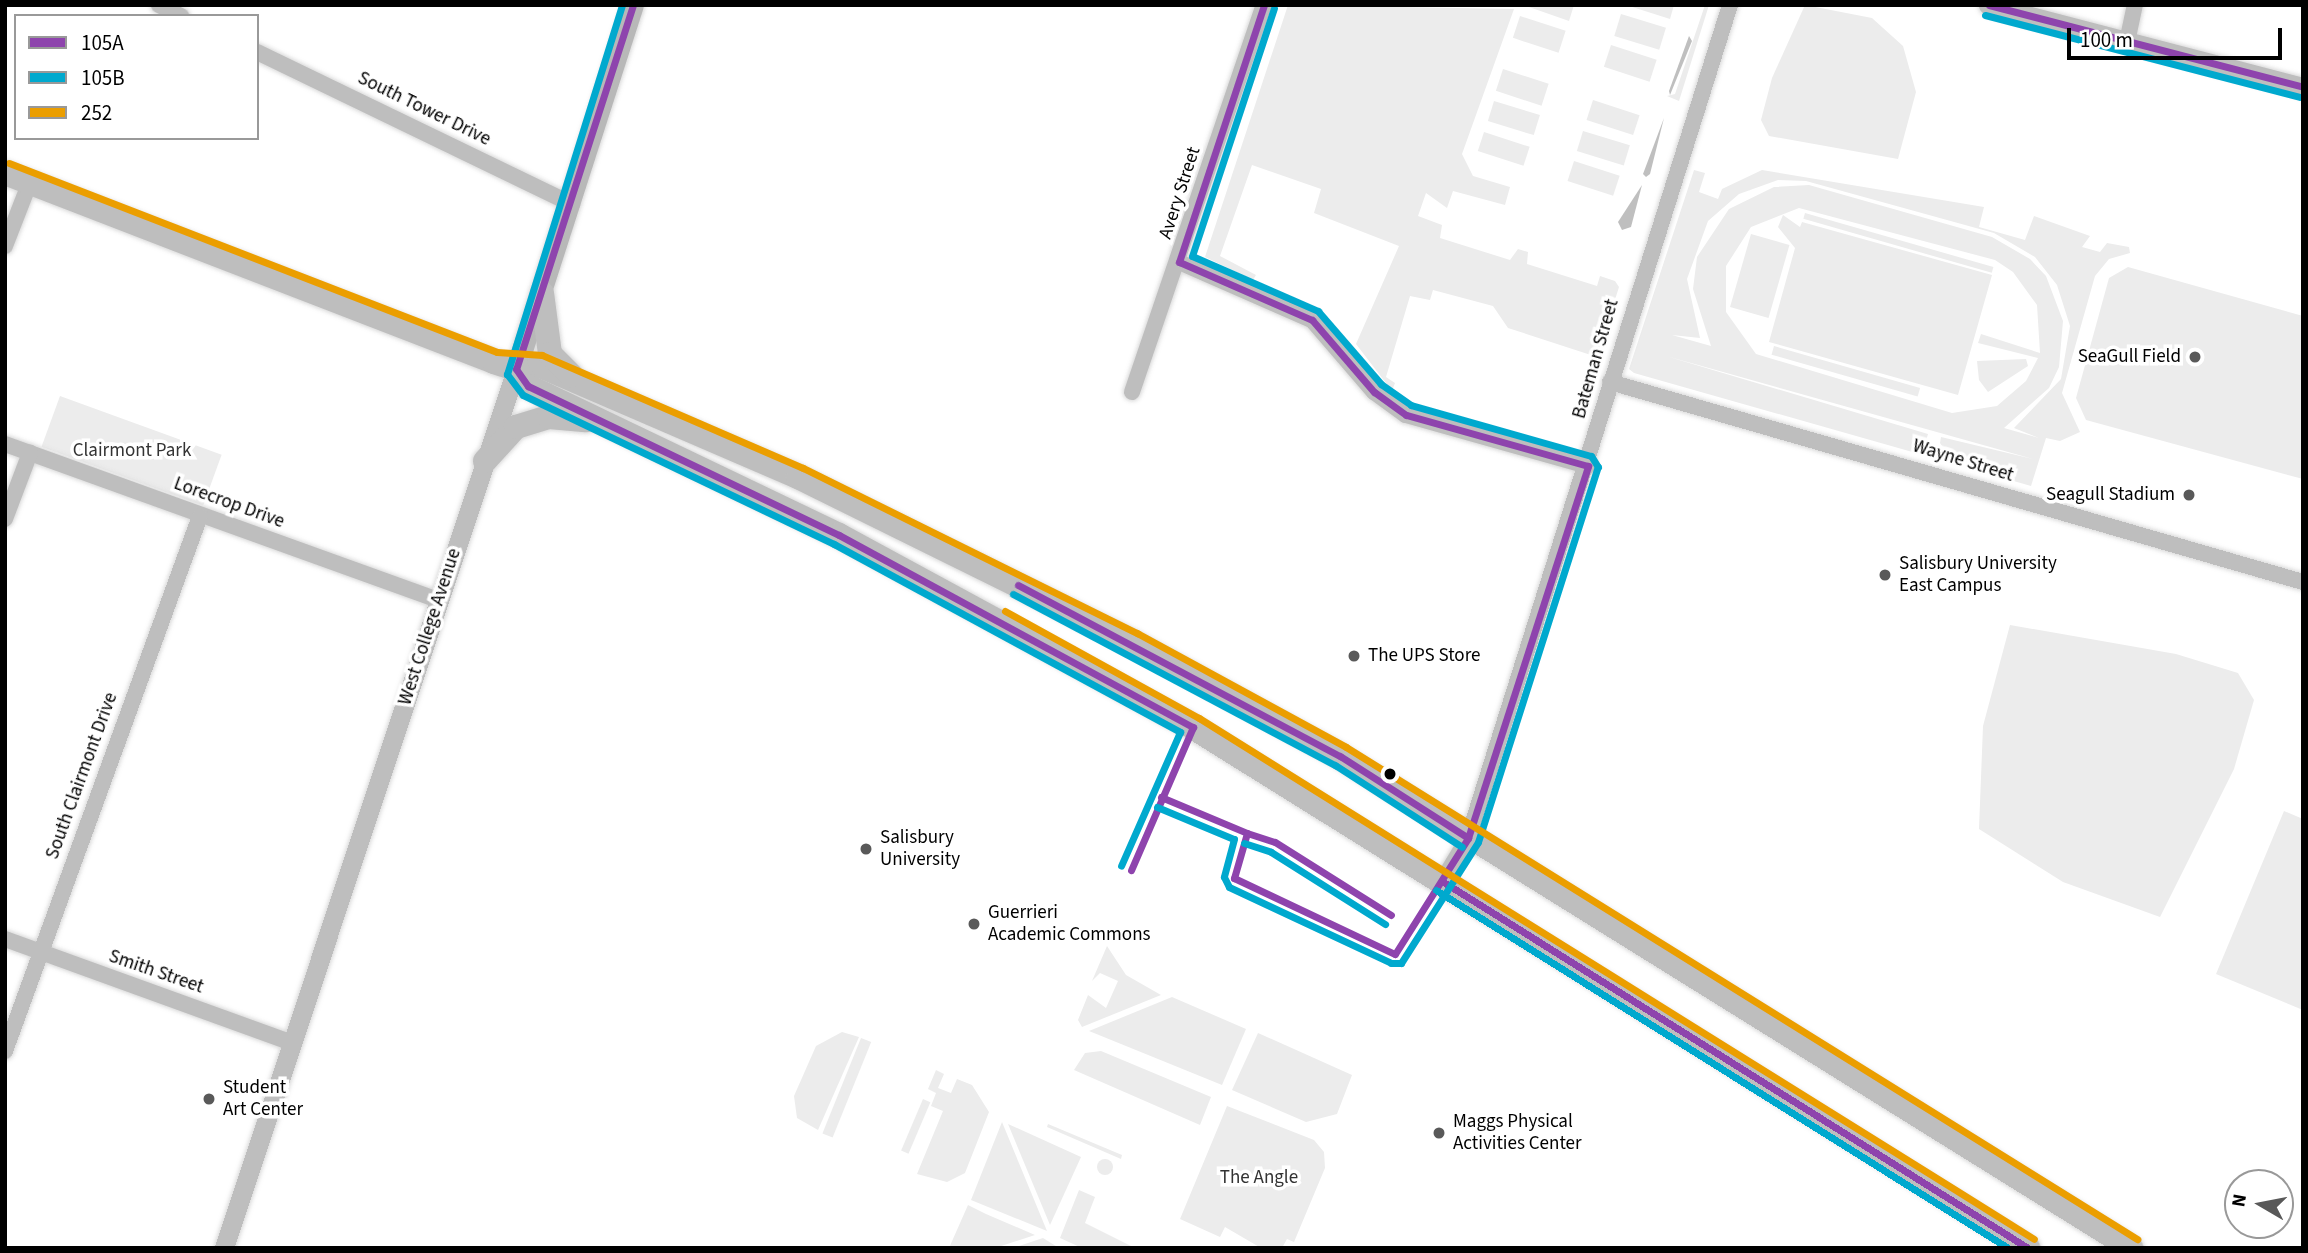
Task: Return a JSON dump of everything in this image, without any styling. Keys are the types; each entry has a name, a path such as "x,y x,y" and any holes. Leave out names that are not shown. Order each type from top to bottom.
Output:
{"main road":[{"name":"West College Avenue","path":"516,369 572,204 633,5"},
{"path":"5,173 516,369 538,365 799,477 949,551 1340,755 1468,838 2124,1246"},
{"path":"542,293 550,354 583,384"},
{"path":"516,369 527,386 839,535 1189,725 2028,1248"},
{"path":"485,461 516,427 550,417 602,422"},
{"path":"839,535 845,523 857,522 914,550 949,551"}],"street":[{"path":"159,5 177,14"},
{"name":"Avery Street","path":"1132,392 1179,262 1264,5"},
{"name":"Bateman Street","path":"1442,881 1468,838 1588,466 1610,382 1730,5"},
{"path":"1988,5 2303,87"},
{"path":"2127,42 2135,5"},
{"name":"South Tower Drive","path":"259,53 572,204"},
{"path":"5,246 30,182"},
{"path":"1179,262 1312,320 1374,392 1406,415 1588,466"},
{"name":"West College Avenue","path":"224,1248 516,369"},
{"name":"Wayne Street","path":"1610,382 2303,582"},
{"name":"Lorecrop Drive","path":"5,444 439,600"},
{"path":"5,519 30,453"},
{"name":"South Clairmont Drive","path":"5,1051 200,516"},
{"name":"Smith Street","path":"5,939 293,1043"}],"green space":[{"path":"1288,5 1514,9 1462,154 1473,176 1510,187 1505,205 1453,191 1447,208 1426,193 1418,216 1442,225 1440,238 1510,260 1518,249 1528,252 1527,264 1597,286 1600,276 1615,281 1619,287 1597,357 1508,328 1493,306 1433,290 1430,300 1410,296 1386,377 1395,383 1392,391 1356,344 1399,246 1314,213 1321,189 1252,165 1220,256 1256,275 1253,280 1205,257"},
{"path":"1523,5 1574,5 1569,21"},
{"path":"1626,5 1674,5 1670,19"},
{"path":"1705,5 1709,5 1679,101 1667,96 1675,94"},
{"path":"1805,5 1872,18 1903,46 1916,92 1898,159 1769,136 1761,120 1772,78"},
{"path":"1621,14 1666,28 1659,50 1614,36"},
{"path":"1520,16 1566,31 1559,53 1513,38"},
{"path":"1611,45 1657,60 1650,82 1604,67"},
{"path":"1503,69 1549,84 1542,106 1496,91"},
{"path":"1593,100 1640,115 1633,135 1587,120"},
{"path":"1494,101 1540,115 1534,135 1488,121"},
{"path":"1583,131 1630,145 1624,165 1577,151"},
{"path":"1484,132 1530,147 1523,166 1478,151"},
{"path":"1574,161 1620,176 1613,196 1568,181"},
{"path":"1694,170 1705,173 1699,192 1718,199 1722,189 1762,170 1984,207 1979,227 2025,240 2034,216 2090,236 2082,247 2100,252 2107,243 2129,247 2130,253 2109,259 2095,276 2062,393 2080,432 2060,441 2046,438 2031,486 1941,460 1944,449 1940,443 1941,437 2033,459 1666,356 1928,434 1926,441 1940,450 1937,459 1634,373 1629,369","holes":["1778,180 1806,181 1994,233 2035,257 2057,285 2070,326 2061,379 2014,428 2039,438 2004,428 2049,388 2059,367 2063,321 2046,276 2030,259 1992,237 1809,185 1774,187 1729,209 1697,257 1693,289 1711,346 1672,335 1700,338 1687,279 1708,221 1739,194","1799,208 1995,260 2013,272 2037,305 2040,353 1981,334 1978,343 2038,358 2026,381 1997,406 1952,413 1756,354 1726,312 1726,266 1751,227"]},
{"path":"1805,213 1993,267 1992,273 1803,219"},
{"path":"1783,215 1800,227 1802,222 1992,275 1958,395 1769,342 1795,248 1778,227"},
{"path":"1751,234 1789,245 1769,318 1730,307"},
{"name":"SeaGull Field","path":"2128,267 2303,316 2303,479 2086,420 2076,398 2109,278"},
{"path":"1774,346 1920,388 1918,397 1772,355"},
{"path":"2026,359 2028,366 1988,392 1979,380 1977,361"},
{"name":"Clairmont Park","path":"60,396 222,455 203,506 42,447"},
{"path":"2010,625 2176,654 2238,673 2254,700 2234,769 2160,917 2063,882 1979,829 1983,726"},
{"path":"2284,811 2303,819 2303,1010 2216,974"},
{"path":"1107,946 1126,975 1161,995 1082,1027 1078,1020 1088,995 1106,1008 1118,981 1100,973 1092,981"},
{"path":"1172,997 1246,1029 1222,1085 1089,1031"},
{"path":"842,1032 859,1037 818,1130 797,1118 794,1096 816,1046"},
{"path":"1258,1033 1352,1075 1337,1114 1306,1122 1232,1090"},
{"path":"861,1038 871,1042 833,1138 822,1133"},
{"path":"1101,1051 1211,1097 1200,1125 1074,1070 1085,1053"},
{"path":"936,1070 944,1074 938,1088 951,1093 957,1079 972,1085 989,1112 965,1173 947,1182 917,1174 943,1111 931,1106 936,1093 928,1089"},
{"path":"923,1099 930,1102 908,1154 901,1151"},
{"name":"The Angle","path":"1227,1106 1314,1140 1324,1152 1325,1168 1294,1242 1287,1239 1282,1248 1261,1248 1225,1227 1220,1237 1180,1219"},
{"path":"1002,1122 1047,1231 971,1200"},
{"path":"1008,1124 1081,1157 1050,1225"},
{"path":"1048,1124 1122,1155 1121,1159 1047,1127"},
{"path":"1105,1159 1111,1161 1111,1173 1105,1175 1099,1173 1097,1167 1099,1161"},
{"path":"1079,1190 1095,1197 1085,1223 1135,1248 1082,1248 1060,1238"},
{"path":"968,1205 1035,1235 995,1248 949,1248"},
{"path":"1043,1238 1059,1248 1013,1248"}],"shaded area":[{"path":"1689,36 1692,41 1670,95 1669,91"},
{"path":"1664,118 1650,174 1646,177 1643,174"},
{"path":"1642,185 1631,227 1622,230 1618,222"}],"transit line":[{"name":"105B","path":"622,5 507,374 523,395 834,544 1180,732 1121,866"},
{"name":"105A","path":"633,5 516,369 528,386 839,535 1193,727 1131,870"},
{"name":"105A","path":"1161,797 1247,833 1234,878 1395,954 1468,838 1588,466 1406,415 1374,392 1312,320 1179,262 1264,5"},
{"name":"105A","path":"1989,5 2303,87"},
{"name":"105B","path":"1157,807 1234,839 1224,877 1229,887 1391,963 1401,963 1478,842 1598,467 1591,456 1411,405 1381,384 1318,311 1192,256 1274,8"},
{"name":"105B","path":"1985,15 2300,97"},
{"name":"252","path":"9,163 497,352 542,355 803,468 1137,633 1346,747 2137,1239"},
{"name":"105A","path":"1018,585 1340,756 1468,838"},
{"name":"105B","path":"1013,594 1335,765 1462,847"},
{"name":"252","path":"1005,611 1199,718 2034,1239"},
{"name":"105A","path":"1247,833 1275,842 1391,915"},
{"name":"105B","path":"1244,843 1271,852 1385,924"},
{"name":"105A","path":"1442,881 2028,1248"},
{"name":"105B","path":"1436,890 2008,1248"}],"place":[{"name":"SeaGull Field","path":"2195,357"},
{"name":"Seagull Stadium","path":"2189,495"},
{"name":"Salisbury University East Campus","path":"1885,575"},
{"name":"The UPS Store","path":"1354,656"},
{"name":"Salisbury University","path":"866,849"},
{"name":"Guerrieri Academic Commons","path":"974,924"},
{"name":"Student Art Center","path":"209,1099"},
{"name":"Maggs Physical Activities Center","path":"1439,1133"}]}
